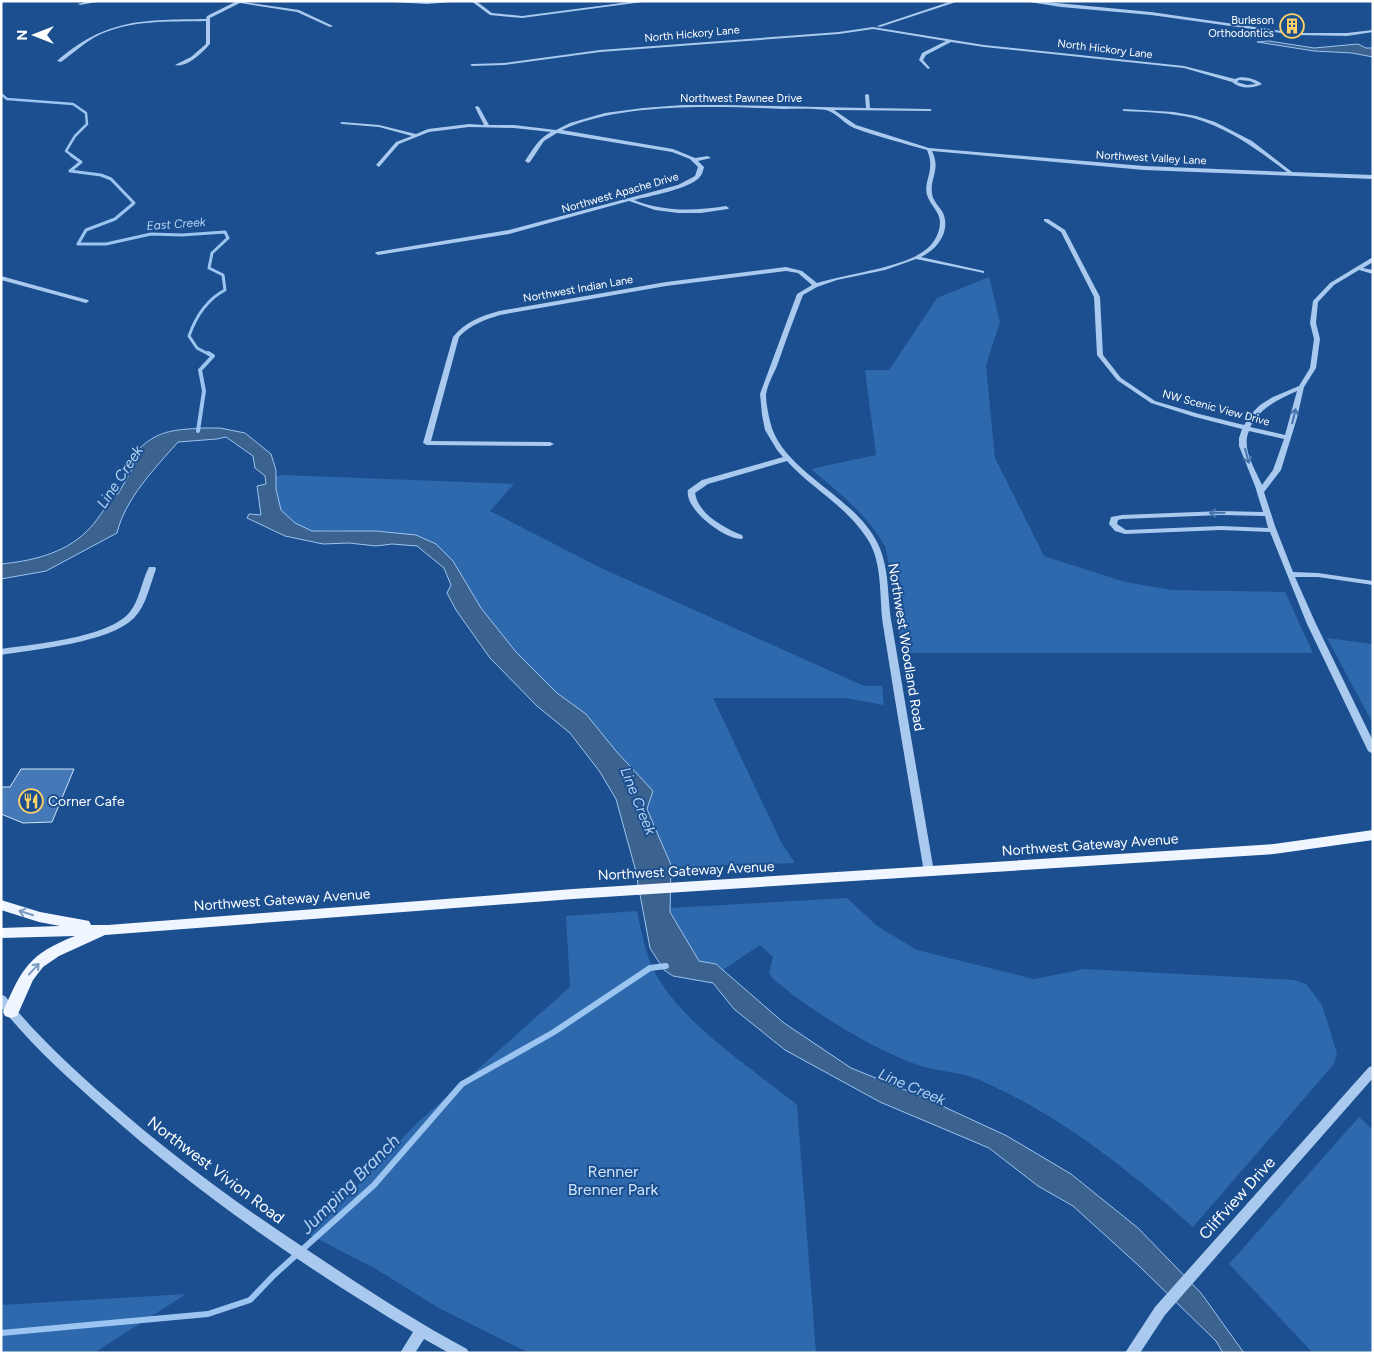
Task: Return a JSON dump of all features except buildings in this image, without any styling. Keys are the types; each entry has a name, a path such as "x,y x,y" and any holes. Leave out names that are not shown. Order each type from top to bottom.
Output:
{"main road":[{"name":"Northwest Gateway Avenue","path":"1,933 108,930 573,894 1274,849 1373,835"},
{"path":"1,905 40,917 108,930"},
{"path":"11,1012 22,985 32,968 66,946 108,930"}],"street":[{"path":"80,4 100,1"},
{"path":"233,1 298,12 331,26"},
{"path":"378,1 427,4 461,1"},
{"path":"473,1 491,14 515,17 540,16 648,1"},
{"path":"873,28 957,1"},
{"path":"1025,1 1161,15 1287,34 1328,35 1373,31"},
{"path":"59,61 90,38 111,30 151,23 206,20 215,12 241,2"},
{"path":"177,65 193,58 208,44 210,36 206,20"},
{"name":"North Hickory Lane","path":"888,24 913,33"},
{"name":"North Hickory Lane","path":"472,66 504,64 593,52 839,33 873,28 913,33 950,41 1184,68 1235,81"},
{"path":"928,68 921,60 924,54 950,41"},
{"path":"867,95 868,109"},
{"name":"Northwest Pawnee Drive","path":"556,131 594,118 646,110 727,106 930,110"},
{"path":"477,107 486,125"},
{"path":"829,109 854,126 929,149"},
{"path":"1124,110 1175,112 1214,122 1245,138 1290,172"},
{"path":"342,123 378,126 415,135"},
{"name":"Northwest Apache Drive","path":"378,253 509,232 631,201 689,183 699,176 701,171 701,167 695,160 673,151 518,126 486,125 441,129 415,135"},
{"path":"528,162 539,142 556,131"},
{"path":"379,166 390,148 415,135"},
{"name":"Northwest Valley Lane","path":"929,149 1144,168 1290,172 1373,177"},
{"name":"Northwest Woodland Road","path":"929,149 934,158 935,167 929,193 943,222 942,230 932,249 918,258 815,284 804,290 796,298 763,394 764,409 771,434 789,458 858,520 873,541 880,560 886,616 929,872"},
{"path":"695,160 708,158"},
{"path":"631,201 648,208 671,212 699,212 726,208"},
{"name":"NW Scenic View Drive","path":"1046,220 1063,231 1097,297 1100,355 1119,379 1153,402 1197,416 1287,438"},
{"path":"918,258 982,272"},
{"path":"1261,491 1277,470 1301,387 1313,368 1317,339 1314,322 1315,302 1332,284 1373,259"},
{"path":"1358,268 1373,272"},
{"name":"Northwest Indian Lane","path":"550,444 427,443 456,337 464,328 480,319 499,313 581,298 776,270 794,270 815,284"},
{"path":"1,278 86,301"},
{"path":"1301,387 1268,402 1253,413 1242,438 1250,468 1261,491 1266,514 1290,574 1373,751"},
{"path":"739,537 719,528 690,498 691,492 705,482 789,458"},
{"path":"1266,514 1221,513 1122,517 1114,519 1113,524 1125,532 1221,528 1272,530"},
{"path":"1,652 83,637 126,621 133,614 152,570"},
{"path":"1290,574 1318,575 1373,582"},
{"name":"Northwest Vivion Road","path":"1,999 60,1066 143,1139 214,1194 420,1332 462,1353"},
{"name":"Cliffview Drive","path":"1132,1353 1160,1311 1373,1070"},
{"path":"407,1353 420,1332"}],"green space":[{"path":"989,277 1000,322 986,365 995,458 1044,556 1125,582 1172,590 1285,592 1313,653 902,653 886,548 862,515 811,469 876,455 865,370 889,370 937,298"},
{"path":"276,476 514,484 490,511 601,568 864,686 882,686 884,705 846,698 713,698 781,842 795,863 671,867 647,809 616,751 586,714 557,693 516,652 481,608 453,561 436,544 340,530 312,531 294,523 281,511 276,489"},
{"path":"1327,638 1373,644 1373,724"},
{"path":"847,898 877,926 917,950 1034,979 1084,969 1294,980 1306,984 1322,1005 1337,1053 1334,1064 1193,1227 1143,1184 1091,1144 1036,1109 970,1076 925,1067 900,1058 861,1039 822,1015 772,978 769,972 773,957 760,945 723,970 716,964 699,961 670,912 670,908"},
{"name":"Renner Brenner Park","path":"637,911 652,967 674,1001 706,1033 797,1105 816,1353 529,1353 437,1307 376,1269 310,1235 416,1124 570,987 566,916"},
{"path":"1359,1117 1373,1130 1373,1353 1313,1353 1229,1264"},
{"path":"186,1294 94,1353 1,1353 1,1305"}],"water":[{"path":"1269,41 1314,48 1358,44 1366,48 1373,48 1373,57 1352,53 1314,51 1257,42"},
{"name":"Line Creek","path":"203,428 220,428 245,433 271,454 276,470 276,489 281,510 295,523 312,531 376,531 416,535 436,544 453,561 481,608 516,652 557,693 586,714 616,751 653,791 647,809 671,865 670,912 699,961 716,964 784,1023 851,1068 925,1098 1007,1136 1071,1174 1138,1228 1201,1293 1244,1353 1223,1353 1216,1341 1138,1265 1073,1206 1038,1186 989,1148 880,1102 785,1050 734,1009 713,983 673,976 664,970 650,948 635,868 616,799 600,772 570,733 537,706 490,658 456,610 447,593 451,585 444,568 417,546 392,544 376,546 349,543 323,544 285,536 247,518 249,514 261,515 257,486 266,484 265,476 255,468 253,456 226,437 178,442 142,484 127,508 117,533 46,571 1,579 1,564 24,561 57,551 77,540 86,532 114,495 118,494 135,464 135,453 143,445 166,433"}],"waterway":[{"name":"East Creek","path":"1,94 7,99 73,104 86,113 87,124 75,136 66,151 73,156"},
{"name":"East Creek","path":"71,155 81,162 70,171 101,175 111,179 134,203 115,219 86,230 78,244 106,244 151,234 182,235 225,232 228,238 212,253 209,268 223,275 225,290 212,299 203,309 189,336 197,348 210,355"},
{"name":"East Creek","path":"198,431 204,391 200,370 213,356 208,353"},
{"name":"Jumping Branch","path":"1,1333 208,1314 250,1300 274,1275 374,1185 462,1084 554,1032 650,968 666,966"}],"place":[{"name":"Burleson Orthodontics","path":"1292,26"},
{"name":"Corner Cafe","path":"31,801"}]}
